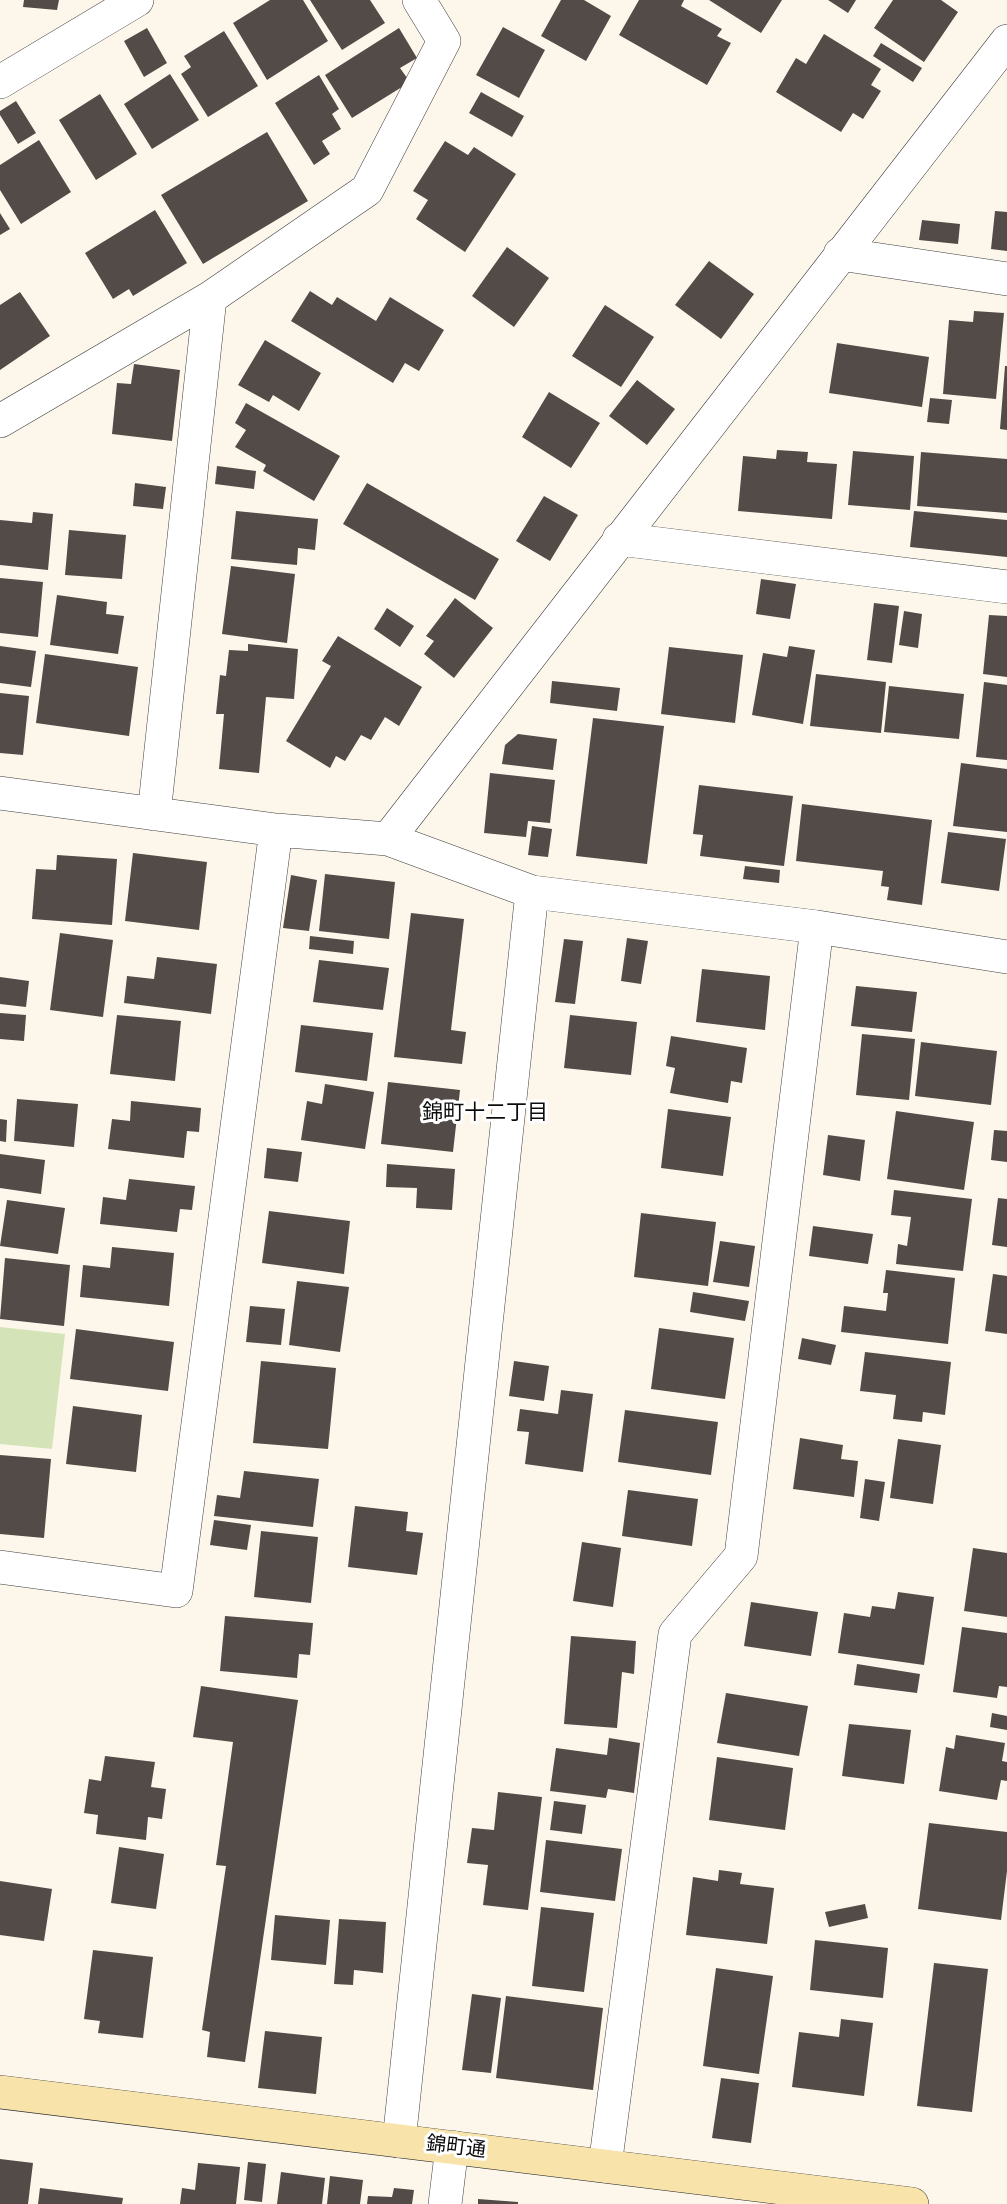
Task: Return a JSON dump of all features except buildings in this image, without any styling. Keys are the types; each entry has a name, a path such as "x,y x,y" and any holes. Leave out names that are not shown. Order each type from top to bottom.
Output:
{"street":[{"path":"0,82 85,16 137,0"},
{"path":"0,421 210,298 367,190 444,41 419,0"},
{"path":"388,838 1007,40"},
{"path":"840,254 1007,279"},
{"path":"154,814 210,298"},
{"path":"620,539 1007,587"},
{"path":"0,793 276,830 388,838 532,892 817,927 1007,957"},
{"path":"0,1567 176,1592 276,830"},
{"path":"399,2141 532,892"},
{"path":"605,2166 675,1634 741,1557 817,927"},
{"name":"錦町通","path":"0,2092 605,2166 834,2199 912,2204"},
{"path":"445,2204 452,2147"}],"green space":[{"path":"0,1327 65,1334 52,1449 0,1444"}],"district":[{"name":"錦町十二丁目","path":"485,1114"}]}
